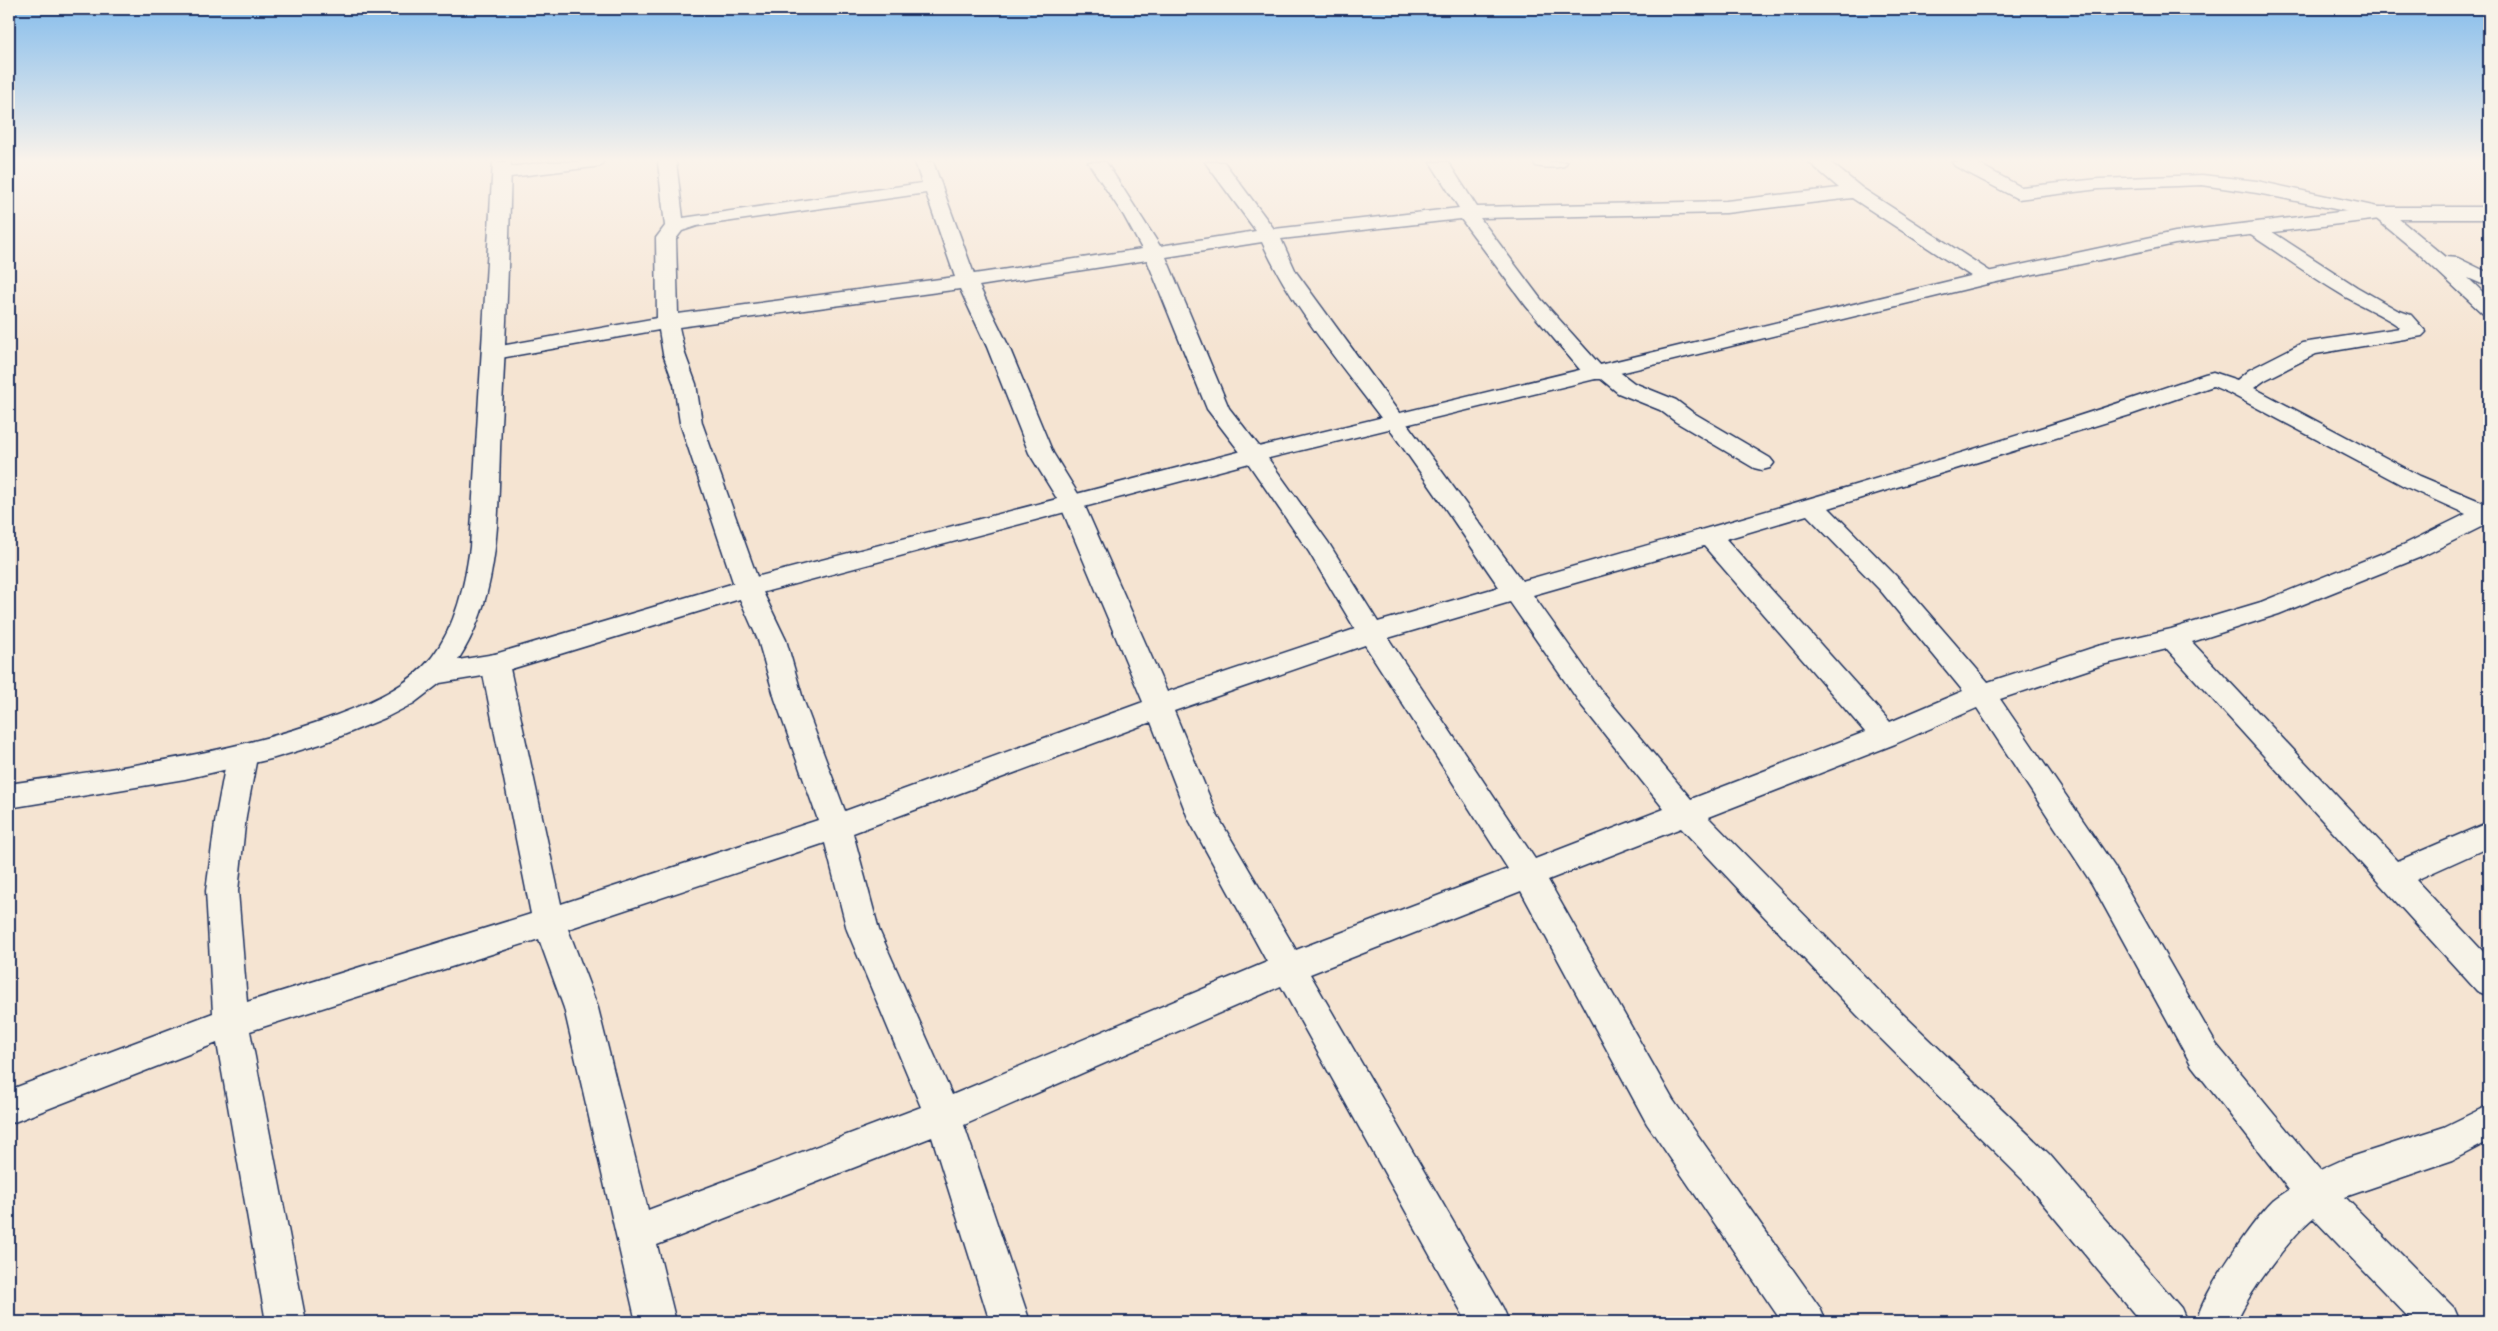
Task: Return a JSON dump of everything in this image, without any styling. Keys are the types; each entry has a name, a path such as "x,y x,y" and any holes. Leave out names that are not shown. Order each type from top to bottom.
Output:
{"street":[{"path":"9,796 242,757 312,737 392,704 431,675 455,643 465,620 483,548 495,353 500,224"},
{"path":"684,224 675,227 666,238 668,322 674,354 685,384 691,424 748,588 772,640 789,699 836,827 864,930 943,1116 1010,1322"},
{"path":"946,224 967,282 998,347 1041,453 1071,502 1160,706 1203,818 1488,1322"},
{"path":"1138,224 1155,255 1218,408 1254,454 1319,548 1371,634 1529,876 1660,1112 1806,1322"},
{"path":"1261,224 1269,235 1286,272 1363,381 1396,422 1506,578 1518,592 1592,699 1686,814 1869,1004 2036,1167 2167,1322"},
{"path":"495,353 668,322 1155,255 1269,235 1366,224"},
{"path":"1474,224 1533,302 1601,373 1626,388 1668,405 1684,417 1762,463"},
{"path":"1904,224 1987,278"},
{"path":"431,675 495,664 748,588 1254,454 1601,373 1987,278 2176,238 2286,224"},
{"path":"2394,224 2425,249 2489,309"},
{"path":"2237,388 2243,386 2257,375 2310,348 2415,332 2404,319 2390,314 2350,291 2253,228"},
{"path":"2425,249 2489,280"},
{"path":"9,1107 231,1022 549,922 698,871 836,827 1160,706 1371,634 1709,536 2096,418 2214,379 2237,388 2412,481 2488,513"},
{"path":"1811,505 1889,584 1982,694 2103,875 2204,1055 2315,1193 2440,1322"},
{"path":"635,1234 943,1116 1288,968 1529,876 1885,736 1982,694 2098,656 2174,638 2270,608 2412,551 2488,513"},
{"path":"1709,536 1885,736"},
{"path":"2174,638 2489,981"},
{"path":"495,664 549,922 581,1008 656,1322"},
{"path":"242,757 231,816 222,891 231,1022 286,1322"},
{"path":"2392,876 2489,834"},
{"path":"2217,1322 2218,1314 2252,1260 2286,1215 2315,1193 2342,1178 2453,1142 2489,1122"}]}
